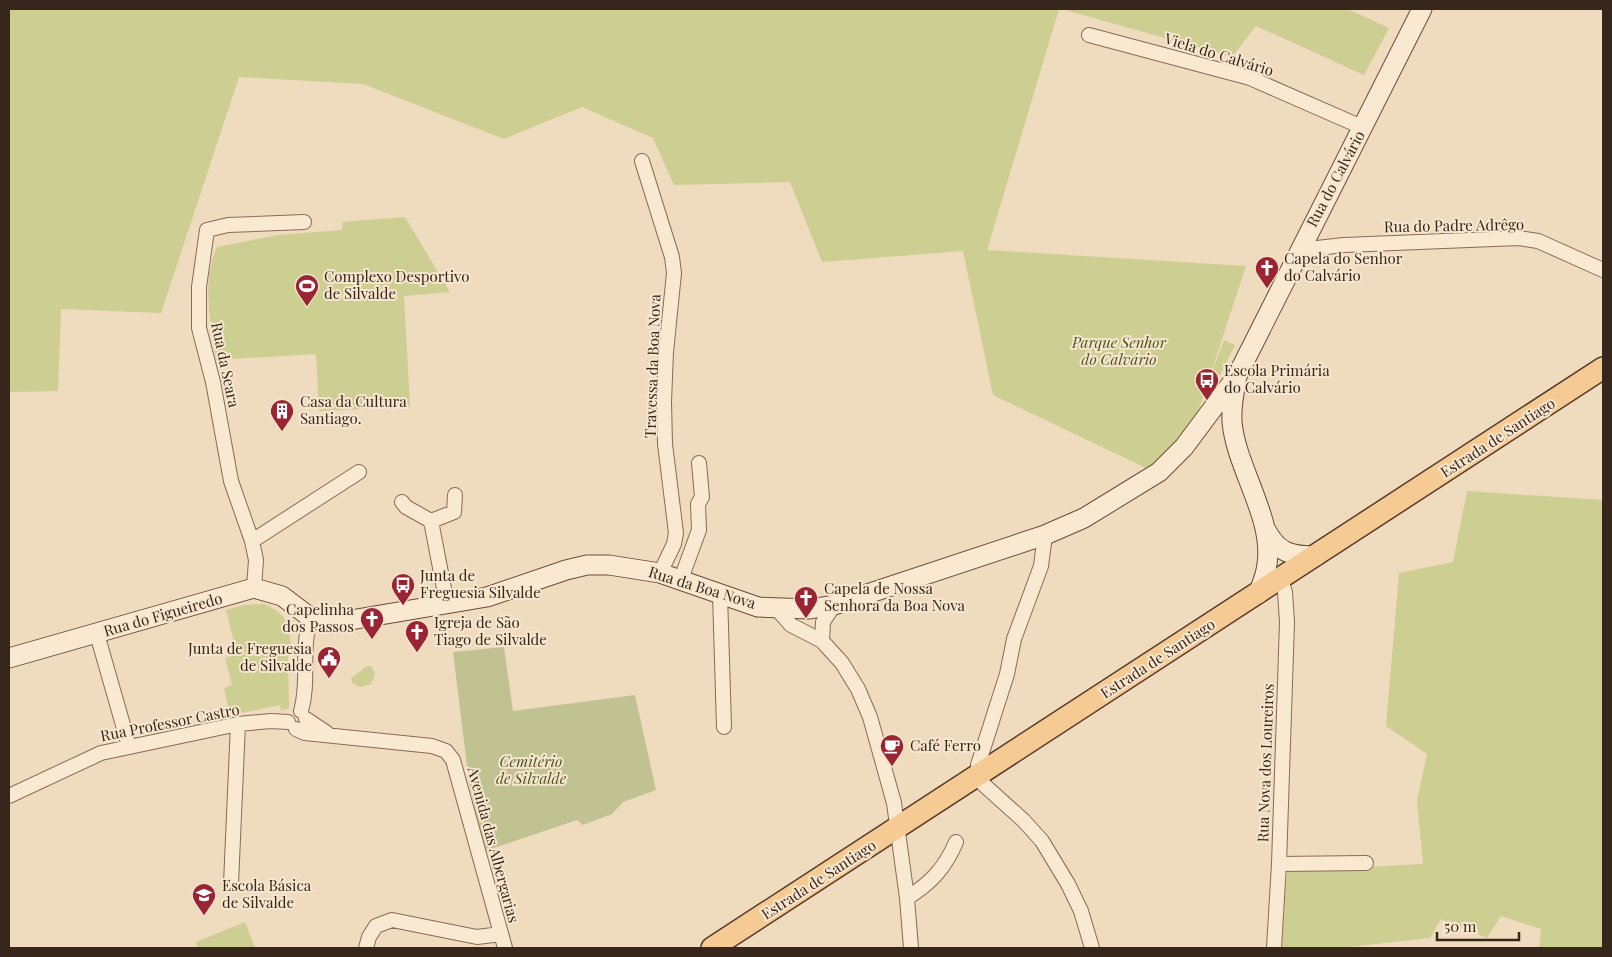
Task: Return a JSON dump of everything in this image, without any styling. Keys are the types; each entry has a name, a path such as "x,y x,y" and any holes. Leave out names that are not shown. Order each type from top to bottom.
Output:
{"main road":[{"name":"Rua do Calvário","path":"1275,550 1262,521 1236,443 1232,424 1232,402 1237,376 1299,250 1364,128 1422,9"},
{"name":"Estrada de Santiago","path":"712,948 898,829 1603,368"},
{"name":"Rua da Boa Nova","path":"310,618 333,623 447,604 487,596 566,570 588,565 609,565 660,572 758,607 810,609 834,605 1045,535 1084,518 1158,472 1184,447 1237,376"},
{"path":"1196,431 1208,428 1219,429 1228,433 1236,443"},
{"path":"1275,550 1296,556 1316,556"},
{"path":"1275,550 1286,563 1281,578"},
{"path":"1258,594 1267,564 1275,550"},
{"path":"254,588 282,596 310,618"},
{"name":"Rua do Figueiredo","path":"9,658 254,588"}],"street":[{"name":"Viela do Calvário","path":"1089,35 1250,78 1364,128"},
{"name":"Travessa da Boa Nova","path":"642,161 672,256 674,272 666,352 664,402 665,444 676,533 674,544 660,572"},
{"name":"Rua da Seara","path":"254,588 256,560 252,541 231,481 213,382 199,328 199,287 202,258 207,230 228,226 304,222"},
{"name":"Rua do Padre Adrêgo","path":"1299,250 1344,245 1519,238 1538,241 1603,270"},
{"path":"681,579 699,530 698,504 702,497 699,463"},
{"path":"252,541 359,472"},
{"path":"431,521 454,512 455,495"},
{"path":"402,502 431,521 447,604"},
{"path":"1045,535 1041,566 1027,609 1014,639 1007,674 978,764 979,776 983,784 1024,821 1042,841 1068,884 1081,912 1092,948"},
{"name":"Rua Nova dos Loureiros","path":"1274,948 1280,864 1287,622 1285,592 1281,578"},
{"path":"720,594 724,727"},
{"path":"822,641 823,622 834,605"},
{"path":"776,608 791,625 822,641 846,670 858,689 870,717 889,781 898,829 911,948"},
{"path":"298,720 306,694 304,642 310,618"},
{"path":"97,634 129,746"},
{"name":"Rua Professor Castro","path":"9,796 101,753 238,724 298,720"},
{"name":"Avenida das Albergarias","path":"298,720 328,734 432,746 446,751 453,760 505,948"},
{"path":"231,884 238,724"},
{"path":"907,898 930,884 950,856 956,842"},
{"path":"1280,864 1366,863"},
{"path":"366,948 369,937 376,926 392,920 477,937 501,934"}],"green space":[{"name":"Parque Senhor do Calvário","path":"9,9 1059,9 987,250 1246,266 1196,418 1171,448 1148,469 993,395 963,251 822,262 790,182 674,185 653,138 582,107 504,139 363,84 239,77 161,313 61,309 58,391 9,392"},
{"path":"1062,9 1347,9 1389,28 1364,75 1256,26 1232,57"},
{"name":"Complexo Desportivo de Silvalde","path":"405,217 450,292 404,296 410,407 319,411 316,354 216,360 208,288 212,260 217,247 278,235 342,230 343,222"},
{"path":"1224,340 1235,345 1214,387 1207,385"},
{"path":"1467,491 1603,500 1603,948 1539,948 1541,929 1501,916 1487,938 1441,919 1430,938 1339,948 1282,948 1287,871 1423,864 1417,801 1427,754 1386,726 1399,573 1453,562"},
{"path":"265,604 284,617 289,628 292,651 288,652 289,708 281,711 280,705 237,714 237,718 231,719 224,688 232,685 225,658 237,654 226,610 244,605"},
{"name":"Cemitério de Silvalde","path":"504,647 513,711 635,695 656,790 623,802 612,814 583,825 577,820 485,851 469,782 453,652"},
{"path":"371,666 375,674 371,684 361,687 353,684 351,679 353,677 365,667"},
{"path":"245,922 255,948 198,948 196,942"}],"place":[{"name":"Capela do Senhor do Calvário","path":"1267,289"},
{"name":"Complexo Desportivo de Silvalde","path":"307,307"},
{"name":"Escola Primária do Calvário","path":"1207,401"},
{"name":"Casa da Cultura Santiago.","path":"282,432"},
{"name":"Junta de Freguesia Silvalde","path":"403,606"},
{"name":"Capela de Nossa Senhora da Boa Nova","path":"806,619"},
{"name":"Capelinha dos Passos","path":"372,640"},
{"name":"Igreja de São Tiago de Silvalde","path":"417,653"},
{"name":"Junta de Freguesia de Silvalde","path":"329,679"},
{"name":"Café Ferro","path":"892,767"},
{"name":"Escola Básica de Silvalde","path":"204,916"}]}
